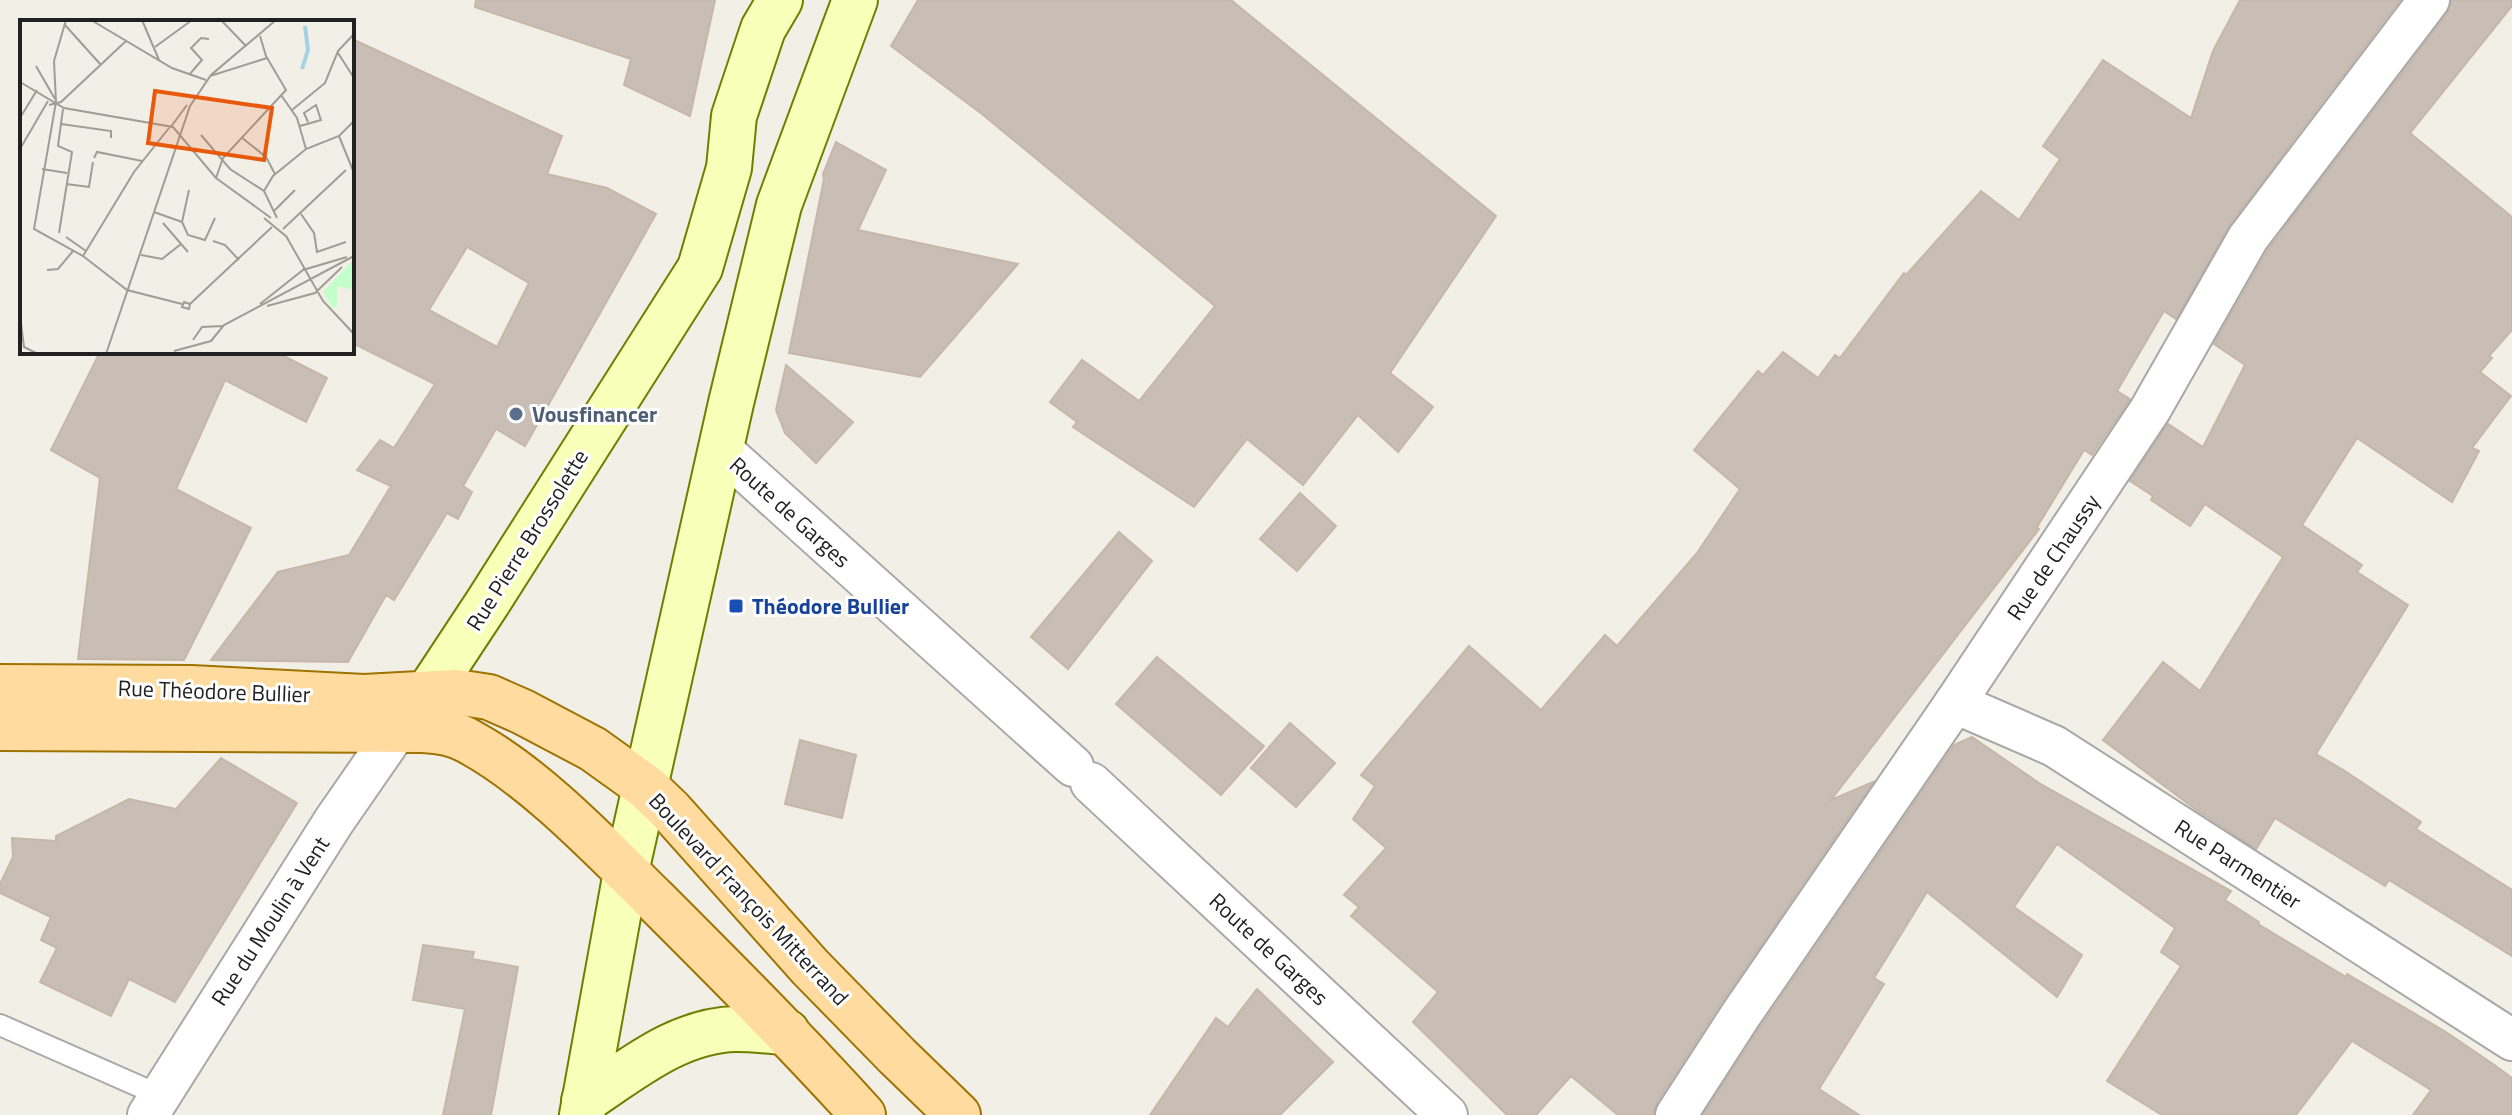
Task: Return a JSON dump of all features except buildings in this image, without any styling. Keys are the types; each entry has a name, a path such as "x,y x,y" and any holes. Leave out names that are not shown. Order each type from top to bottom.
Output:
{"main road":[{"name":"Rue Pierre Brossolette","path":"416,718 700,268 729,168 734,116 763,29 780,0"},
{"path":"583,1108 626,872 779,205 855,0"},
{"name":"Rue Théodore Bullier","path":"0,687 191,688 364,697 416,718"},
{"name":"Boulevard François Mitterrand","path":"416,718 456,692 489,697 593,749 646,787 810,967 958,1115"},
{"name":"Rue Théodore Bullier","path":"0,728 416,718"},
{"path":"416,718 470,742 519,776 626,872 787,1032 863,1115"},
{"path":"583,1108 667,1046 734,1029 787,1032"}],"street":[{"name":"Rue de Chaussy","path":"1676,1115 2150,410 2248,238 2429,0"},
{"name":"Route de Garges","path":"722,450 1082,774 1447,1115"},
{"name":"Rue Parmentier","path":"1955,703 2054,746 2512,1040"},
{"name":"Rue du Moulin à Vent","path":"154,1105 334,821 416,718"}],"lane":[{"path":"0,1025 154,1105"}],"place":[{"name":"Vousfinancer","path":"516,414"},
{"name":"Théodore Bullier","path":"736,606"}]}
